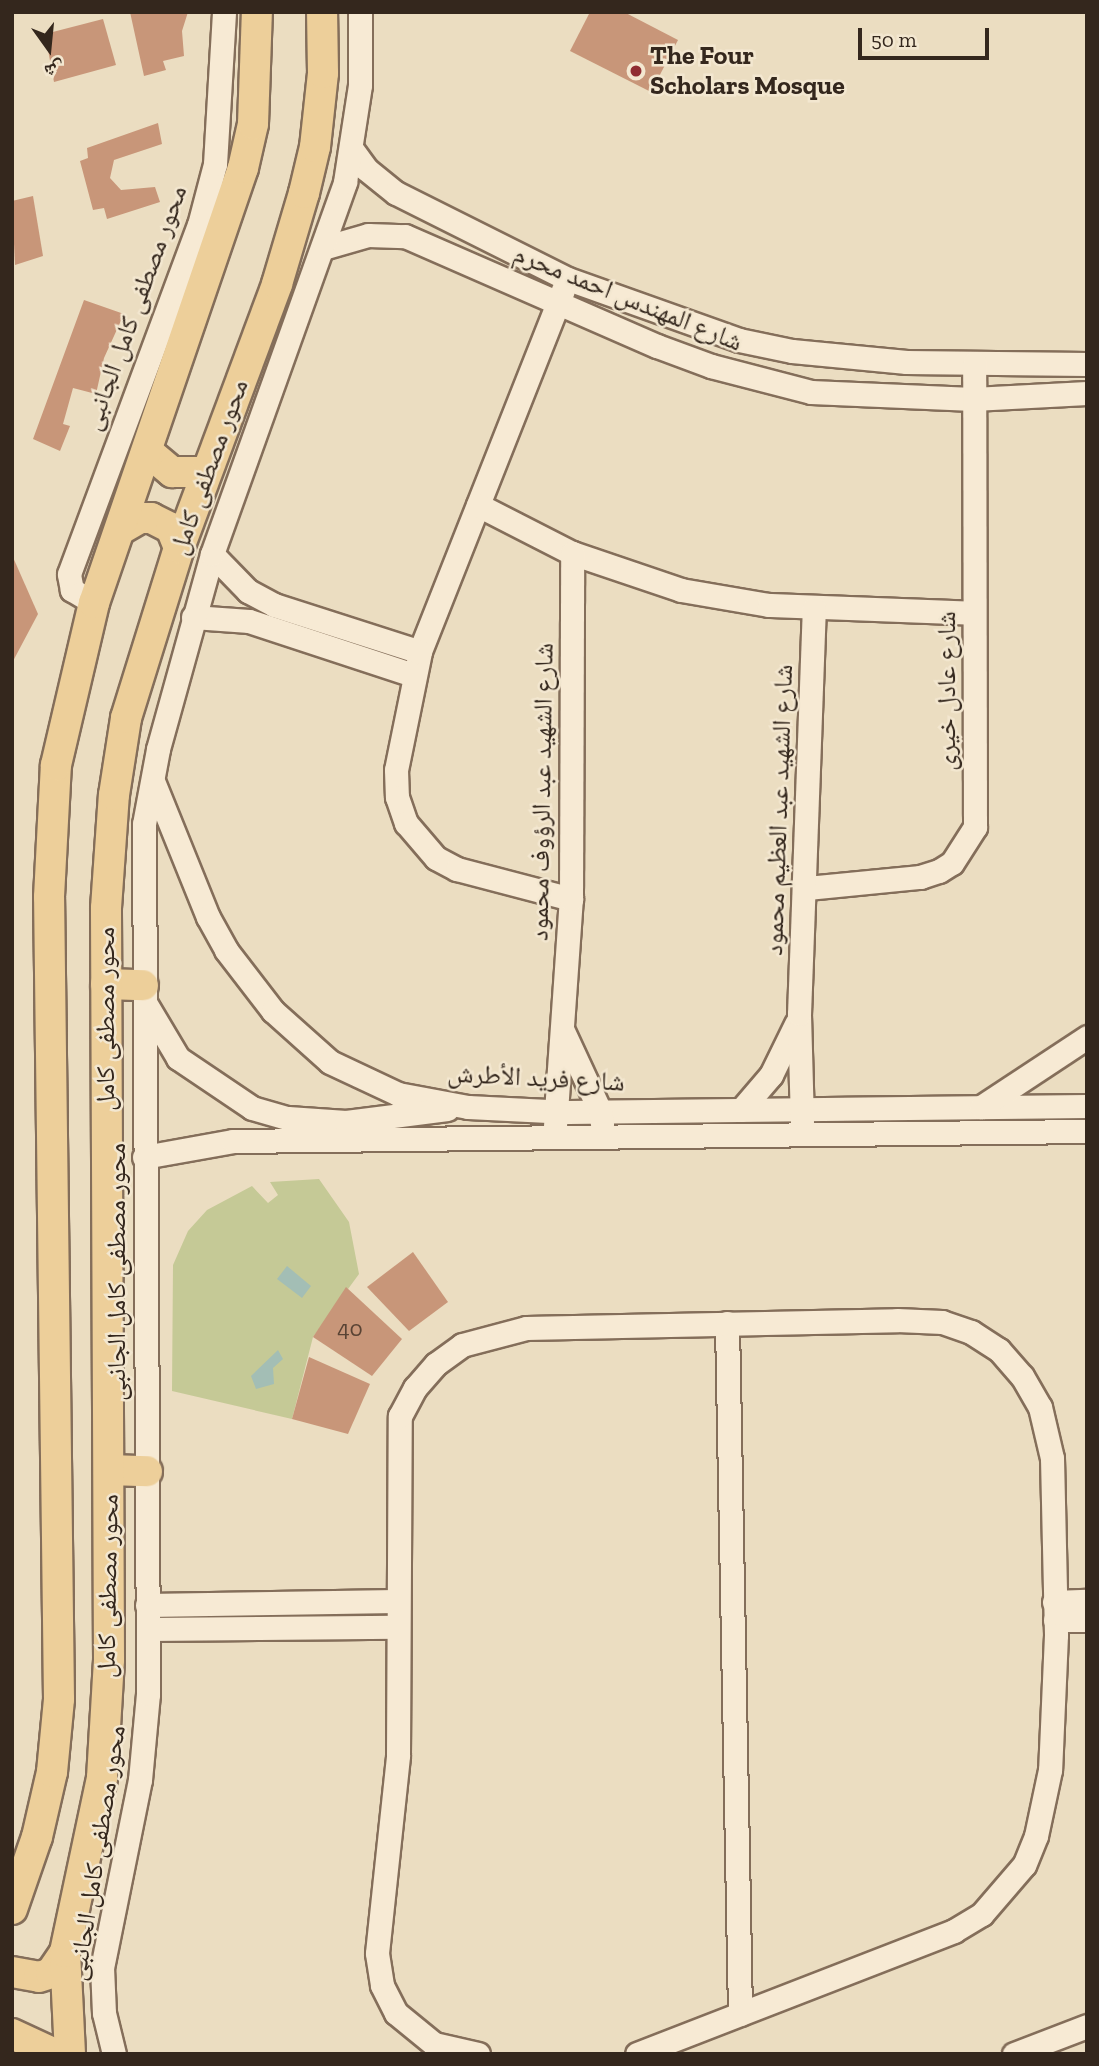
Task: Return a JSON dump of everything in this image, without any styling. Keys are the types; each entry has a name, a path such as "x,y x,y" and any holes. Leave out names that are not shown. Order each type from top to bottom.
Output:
{"main road":[{"name":"محور مصطفى كامل","path":"12,1909 40,1824 52,1772 59,1699 49,831 56,765 94,603 243,168 253,124 257,12"},
{"name":"محور مصطفى كامل","path":"70,2054 65,1952 102,1778 109,1646 106,984 108,849 126,718 205,472 277,284 304,193 315,147 323,73 322,12"},
{"path":"147,451 172,472 205,472"},
{"path":"121,529 140,518 151,518 170,528 180,548"},
{"path":"106,984 143,991"},
{"path":"109,1470 146,1471"},
{"path":"12,1972 39,1977 51,1973 65,1952"},
{"path":"12,2034 55,2054"}],"street":[{"name":"محور مصطفى كامل الجانبى","path":"94,603 72,590 69,575 199,226 215,164 224,12"},
{"name":"محور مصطفى كامل الجانبى","path":"114,2054 104,2013 102,1968 140,1780 148,1694 142,849 152,778 193,617 212,554 323,248 351,148 360,85 360,12"},
{"name":"شارع المهندس احمد محرم","path":"351,148 366,169 396,193 568,279 739,340 792,351 906,362 1087,364"},
{"name":"شارع المهندس احمد محرم","path":"323,248 368,235 405,236 711,366 773,384 860,396 972,399 1087,393"},
{"path":"568,279 420,652 396,770 397,797 419,843 457,869 571,899"},
{"name":"شارع عادل خيرى","path":"807,888 920,877 952,863 967,845 975,827 974,363"},
{"path":"478,505 572,553 681,590 814,608 974,613"},
{"name":"شارع الشهيد عبد الرؤوف محمود","path":"553,1112 563,1031 571,899 572,553"},
{"path":"212,554 248,592 274,606 420,652"},
{"name":"شارع الشهيد عبد العظيم محمود","path":"802,1134 799,1014 807,888 814,608"},
{"path":"193,617 250,621 413,676"},
{"name":"شارع فريد الأطرش","path":"152,778 177,849 226,950 274,1011 330,1062 398,1094 468,1107 553,1112 1087,1106"},
{"path":"143,991 163,1039 178,1058 252,1108 288,1118 346,1122 468,1107"},
{"name":"شارع الشهيد عبد العظيم محمود","path":"741,1110 783,1056 799,1014"},
{"name":"شارع الشهيد عبد الرؤوف محمود","path":"563,1031 600,1111"},
{"path":"981,1107 1087,1037"},
{"path":"594,1137 602,1123 600,1111"},
{"path":"553,1112 554,1123 564,1137"},
{"name":"شارع فريد الأطرش","path":"144,1157 233,1141 1087,1131"},
{"path":"478,2054 450,2049 419,2035 396,2013 382,1984 377,1953 398,1755 396,1601 400,1416 415,1388 436,1364 462,1345 526,1328 727,1323 942,1322 971,1332 999,1350 1022,1376 1040,1407 1052,1458 1054,1611 1049,1770 1036,1836 1005,1892 954,1931 637,2054"},
{"path":"727,1323 740,2014"},
{"path":"148,1605 396,1601"},
{"path":"1054,1611 1087,1601"},
{"path":"1054,1611 1087,1620"},
{"path":"148,1629 397,1627"},
{"path":"1014,2054 1087,2026"}],"green space":[{"path":"319,1179 349,1222 359,1274 313,1337 292,1419 172,1391 173,1265 188,1231 207,1210 252,1186 268,1203 278,1195 270,1182"}],"water":[{"path":"287,1266 311,1286 302,1298 277,1279"},
{"path":"278,1350 283,1359 273,1368 274,1384 256,1389 251,1376"}],"building":[{"path":"130,12 188,12 182,31 184,56 163,61 166,70 144,76"},
{"name":"The Four Scholars Mosque","path":"590,12 624,12 678,40 651,92 570,51"},
{"path":"103,19 116,65 54,82 45,34"},
{"path":"158,123 162,144 114,160 110,178 121,190 155,187 160,202 107,219 104,208 93,210 80,161 88,158 87,148"},
{"path":"33,196 43,256 15,265 12,201"},
{"path":"84,300 124,314 104,358 96,394 73,388 63,424 70,426 60,451 33,439"},
{"path":"12,555 38,614 12,663"},
{"path":"413,1252 448,1302 409,1331 367,1287"},
{"path":"346,1287 402,1339 372,1376 313,1337"},
{"path":"309,1357 370,1384 348,1434 292,1419"}],"place":[{"name":"The Four Scholars Mosque","path":"636,71"}]}
